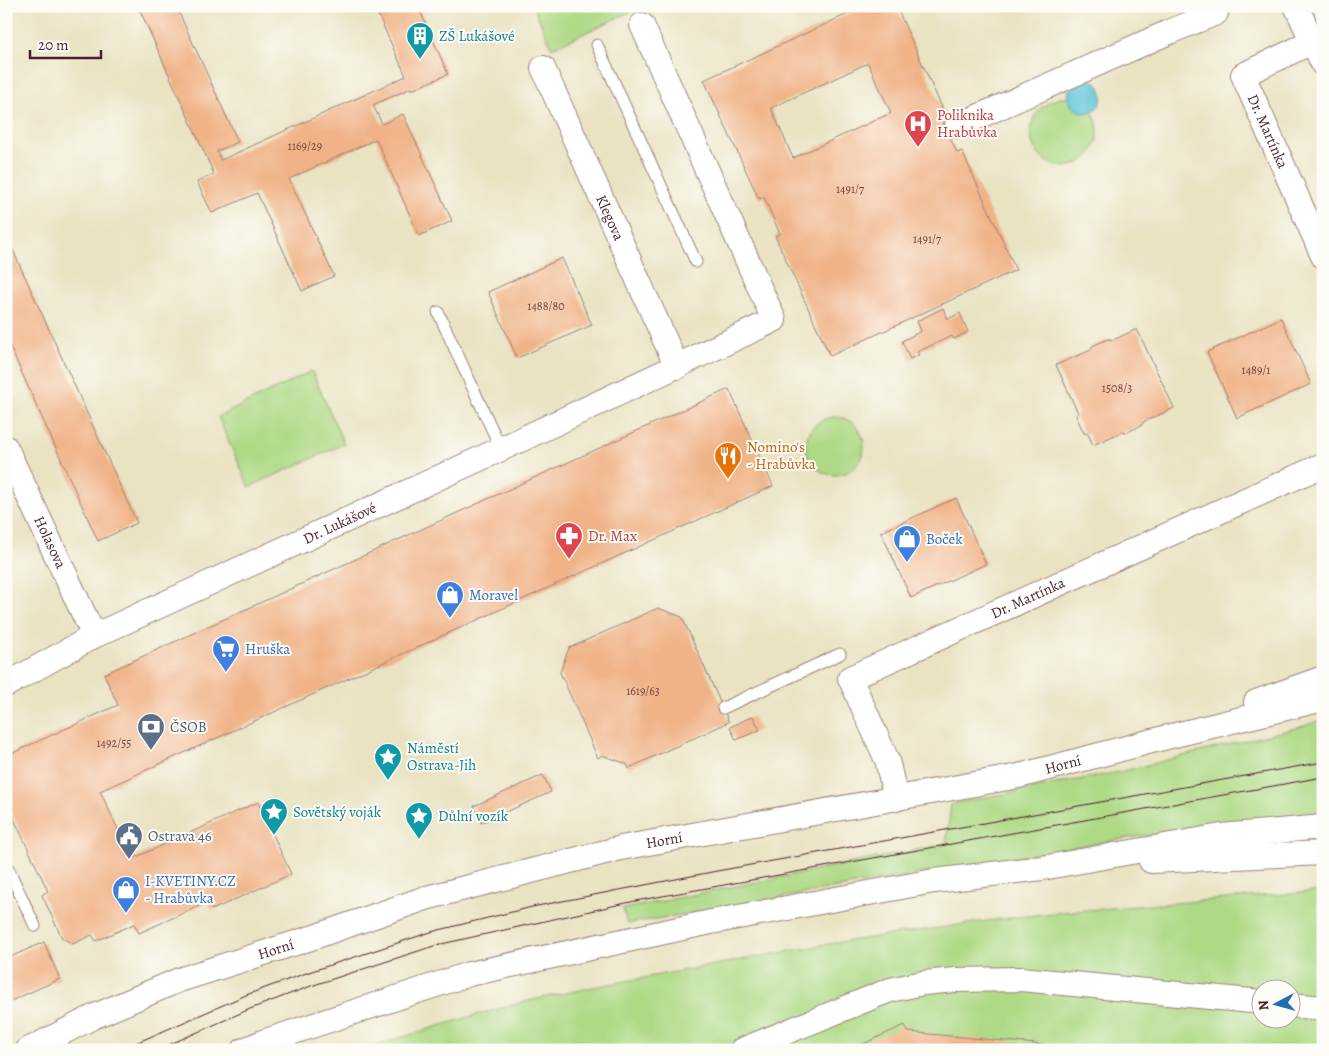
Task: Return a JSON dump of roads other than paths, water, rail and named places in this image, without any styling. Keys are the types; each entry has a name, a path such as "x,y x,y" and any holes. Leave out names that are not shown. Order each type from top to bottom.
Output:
{"street":[{"path":"957,126 1216,13 1213,6"},
{"path":"1296,6 1323,64"},
{"name":"Dr. Lukášové","path":"6,685 94,636 501,449 774,320 642,25"},
{"name":"Dr. Martínka","path":"1312,42 1243,75 1323,256"},
{"name":"Klegova","path":"544,68 677,367"},
{"name":"Holasova","path":"6,448 94,636"},
{"name":"Dr. Martínka","path":"896,799 887,760 850,678 1323,465"},
{"path":"1171,736 1323,678"},
{"name":"Horní","path":"28,1050 95,1016 179,980 311,938 426,898 621,848 1019,776 1323,699"},
{"path":"244,1050 262,1042 468,974 711,922 934,881 1042,868 1220,836 1323,827"},
{"path":"1042,868 1323,854"},
{"path":"742,1050 890,990 923,983 956,980 1021,979 1252,1001"},
{"path":"1302,1006 1323,1008"}],"lane":[{"path":"597,45 696,262"},
{"path":"438,312 501,449"},
{"path":"723,708 840,654"},
{"path":"6,864 35,926"}],"water":[{"path":"1090,79 1097,83 1101,89 1101,102 1097,108 1091,111 1077,110 1071,106 1068,99 1069,89"}],"tram line":[{"path":"120,1050 246,995 309,972 431,932 532,907 717,871 1323,762"},
{"path":"157,1050 250,1009 311,986 437,945 635,901 1323,777"}],"place":[{"name":"ZŠ Lukášové","path":"420,60"},
{"name":"Poliknika Hrabůvka","path":"918,148"},
{"name":"Nomino's - Hrabůvka","path":"728,480"},
{"name":"Dr. Max","path":"569,560"},
{"name":"Boček","path":"907,563"},
{"name":"Moravel","path":"450,619"},
{"name":"Hruška","path":"226,673"},
{"name":"ČSOB","path":"151,751"},
{"name":"Náměstí Ostrava-Jih","path":"388,781"},
{"name":"Sovětský voják","path":"274,836"},
{"name":"Důlní vozík","path":"419,840"},
{"name":"Ostrava 46","path":"129,860"},
{"name":"I-KVETINY.CZ - Hrabůvka","path":"126,914"}]}
